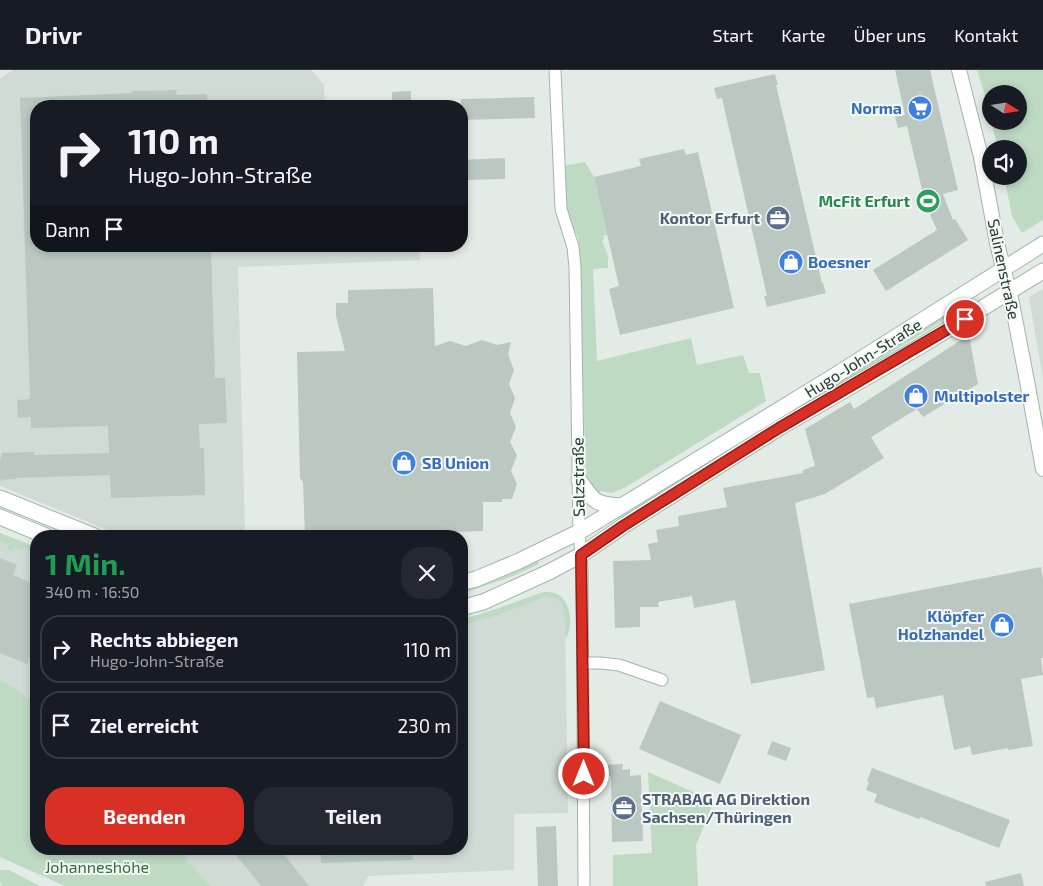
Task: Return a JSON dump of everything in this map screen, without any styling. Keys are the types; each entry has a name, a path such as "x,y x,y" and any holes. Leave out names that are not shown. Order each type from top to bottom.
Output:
{"main road":[{"name":"Hugo-John-Straße","path":"468,581 520,562 579,532 831,378 1043,244"},
{"name":"Hugo-John-Straße","path":"468,606 483,602 581,555 623,526 779,428 919,347 1043,271"},
{"path":"579,480 593,500 606,506 622,506"},
{"path":"0,498 79,530"},
{"path":"0,517 31,530"}],"street":[{"name":"Salzstraße","path":"555,70 561,209 573,247 575,267 583,663 584,886"},
{"name":"Salinenstraße","path":"959,70 981,157 1043,469"},
{"path":"583,663 619,665 662,680"}],"shaded area":[{"path":"13,70 312,70 324,85 325,100 30,100 30,252 419,252 420,260 238,267 245,530 107,530 0,486 0,78"},
{"path":"1043,289 1043,379 1029,297"},
{"path":"0,533 30,545 30,699 0,679"},
{"path":"551,597 558,599 565,610 568,813 514,814 514,870 368,876 363,886 211,886 186,860 188,855 468,855 468,624 499,615 543,598"}],"green space":[{"path":"977,70 1043,70 1043,220 1022,233 1012,216 1006,185 1027,185 1027,140 996,140 993,130 1028,130 1028,85 982,86"},
{"path":"585,162 594,177 607,235 603,236 604,239 602,240 608,256 608,268 593,269 597,361 691,338 697,365 743,355 749,373 760,373 766,401 626,487 612,493 600,491 598,495 586,479 578,237 570,222 565,203 563,166"},
{"path":"961,305 963,308 719,459 718,456"},
{"path":"0,533 30,545 30,550 24,547 22,550 14,547 12,551 7,549 9,545 0,541"},
{"path":"538,561 539,564 511,577 468,592 468,588 509,574"},
{"path":"543,592 557,594 563,598 569,609 570,629 568,635 565,639 565,617 562,604 552,598 543,598 499,615 468,624 468,618"},
{"name":"Johanneshöhe","path":"0,679 30,699 30,855 188,855 186,860 211,886 65,886 0,857"},
{"path":"648,772 714,801 696,845 698,886 613,886 613,855 652,853"},
{"path":"0,870 9,870 40,886 0,886 2,883 0,882"}],"building":[{"path":"895,70 930,70 958,190 943,194 953,220 955,219 968,240 886,291 873,270 937,230 923,194 907,126 898,128 895,117 905,115"},
{"path":"775,74 822,283 826,293 767,307 764,296 767,296 722,98 717,99 714,88"},
{"path":"177,90 176,95 207,94 208,100 30,100 30,252 211,252 215,378 225,378 227,423 199,424 200,448 204,448 205,495 111,498 110,475 0,480 2,453 34,452 34,455 109,453 108,426 31,428 31,417 18,418 17,400 30,399 20,98 132,93 131,91"},
{"path":"411,91 411,100 392,100 392,92"},
{"path":"534,97 535,118 468,120 468,100 461,99"},
{"path":"684,149 686,155 698,152 734,308 620,335 609,289 619,286 594,177 641,166 639,159"},
{"path":"505,158 505,179 468,180 468,160"},
{"path":"433,288 435,346 450,341 466,346 482,340 497,345 511,342 508,354 514,370 509,384 515,398 510,413 516,427 510,442 517,455 511,471 517,484 512,499 502,499 502,502 483,502 483,531 305,530 303,482 300,478 297,352 345,351 336,316 336,303 348,303 348,290"},
{"path":"969,335 978,384 923,417 917,409 871,437 884,458 825,494 795,503 825,670 751,684 735,600 694,608 692,596 658,602 659,607 640,607 640,627 615,628 613,561 651,560 648,544 658,542 656,530 679,526 678,516 727,507 723,488 803,473 803,470 815,466 805,429 850,402 854,409"},
{"path":"0,558 17,565 13,575 30,582 30,658 27,664 0,653"},
{"path":"1041,567 1043,580 1043,658 1041,658 1043,675 1021,679 1033,746 1008,750 1008,748 972,755 970,746 954,750 943,695 876,708 874,697 867,698 849,604"},
{"path":"660,701 741,735 720,784 639,749"},
{"path":"772,741 791,748 786,761 767,754"},
{"path":"623,764 622,770 630,769 630,776 641,775 643,841 612,842 611,776 604,776 604,765"},
{"path":"872,768 1010,820 999,848 920,817 919,819 874,802 877,794 866,790"},
{"path":"556,826 558,886 538,886 536,827"},
{"path":"236,855 285,855 309,886 261,886"},
{"path":"320,855 413,855 413,860 321,863"},
{"path":"1021,873 1024,886 986,886 985,882"}],"place":[{"name":"Norma","path":"920,108"},
{"name":"McFit Erfurt","path":"928,201"},
{"name":"Kontor Erfurt","path":"778,218"},
{"name":"Boesner","path":"791,262"},
{"name":"Multipolster","path":"916,396"},
{"name":"SB Union","path":"404,463"},
{"name":"Klöpfer Holzhandel","path":"1002,625"},
{"name":"STRABAG AG Direktion Sachsen/Thüringen","path":"624,808"}],"route":[{"path":"584,774 581,555 623,526 779,428 965,319"}]}
